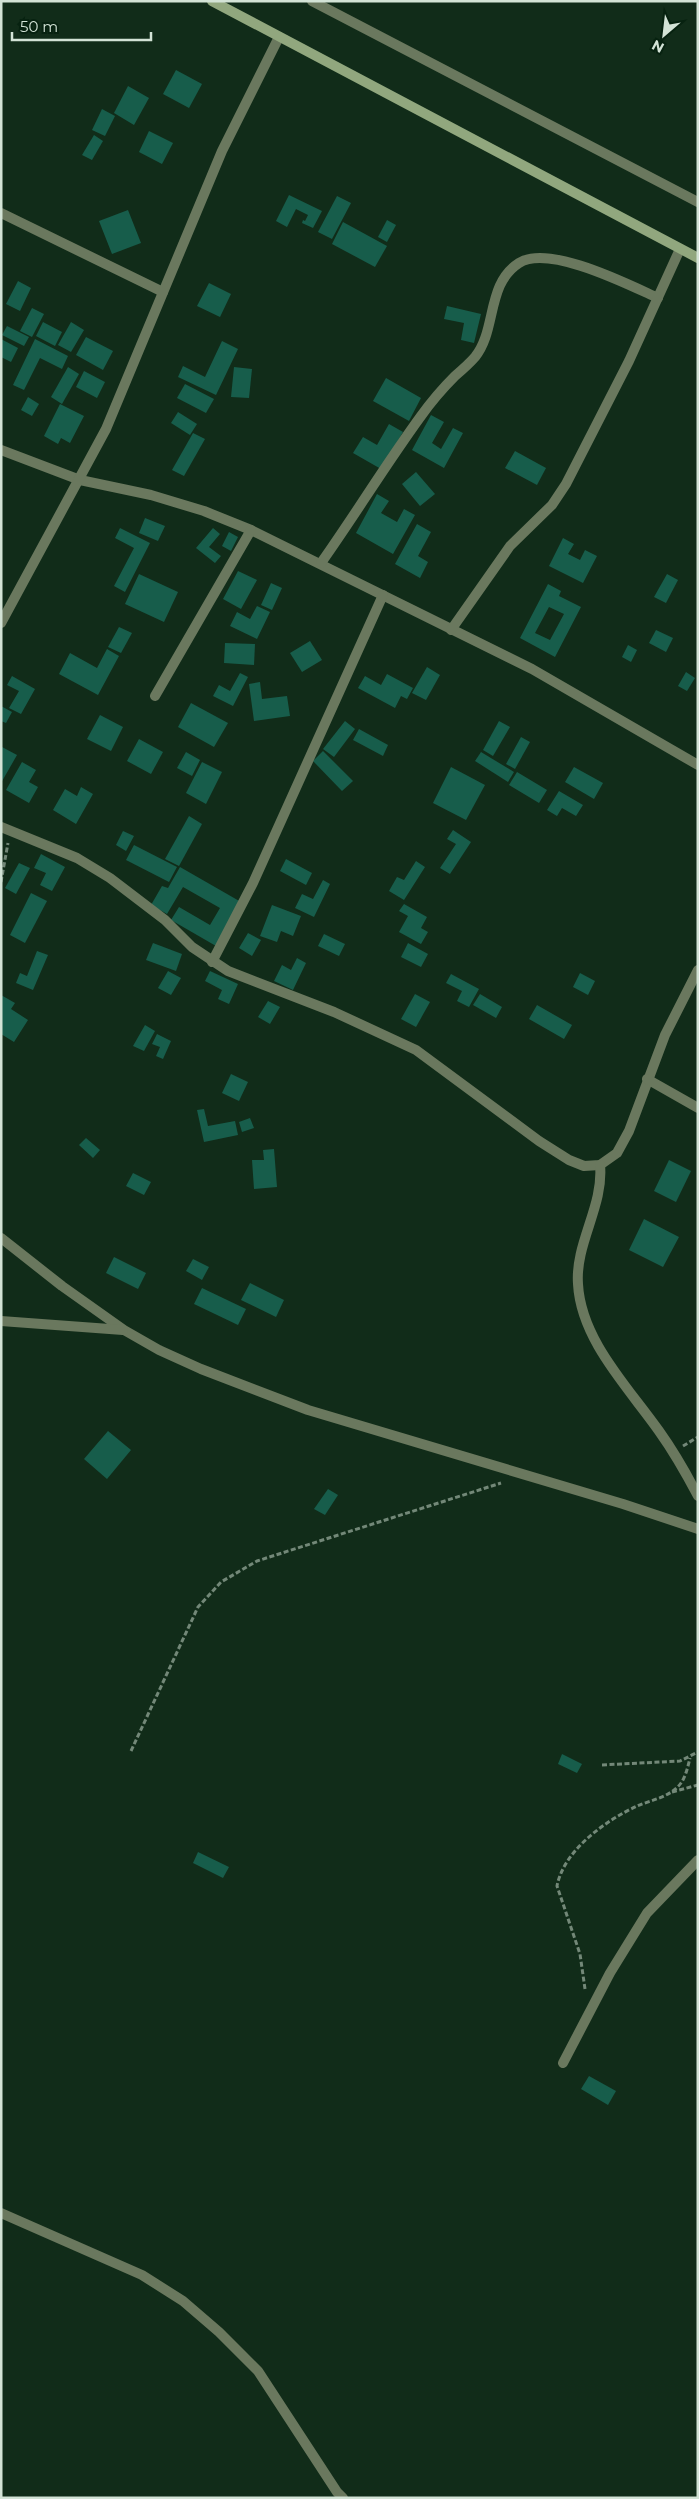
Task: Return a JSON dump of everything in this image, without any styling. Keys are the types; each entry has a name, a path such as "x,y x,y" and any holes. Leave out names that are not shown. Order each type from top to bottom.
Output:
{"street":[{"path":"212,1 698,258"},
{"path":"312,1 698,202"},
{"path":"1,623 106,429 222,151 279,37"},
{"path":"1,213 163,292"},
{"path":"452,630 510,546 520,534 537,522 552,505 566,484 658,298 680,249"},
{"path":"321,564 421,416 454,377 475,357 486,338 493,303 504,278 519,263 535,258 569,262 608,275 658,298"},
{"path":"1,450 80,480 151,495 204,511 251,530 532,670 698,764"},
{"path":"155,696 251,530"},
{"path":"212,962 253,883 383,595"},
{"path":"5,828 77,858 110,878 165,920 212,962 240,977 334,1012 416,1050 539,1141 569,1160 584,1166 600,1165 617,1153 625,1138 665,1035 698,970"},
{"path":"647,1079 698,1108"},
{"path":"600,1165 599,1188 580,1257 577,1281 579,1301 586,1320 608,1362 679,1460 698,1496"},
{"path":"1,1238 62,1286 124,1330 159,1350 201,1369 308,1410 666,1517 698,1529"},
{"path":"1,1321 124,1330"},
{"path":"563,2063 610,1973 647,1913 698,1860"},
{"path":"1,2214 142,2274 190,2307 258,2370 337,2492 343,2498"}],"path":[{"path":"1,882 5,828"},
{"path":"131,1751 198,1607 221,1582 258,1562 476,1492 523,1474"},
{"path":"602,1765 680,1761 690,1758 698,1752"},
{"path":"670,1792 680,1784 690,1758"},
{"path":"586,1994 580,1954 557,1886 559,1875 572,1855 613,1818 670,1792 698,1785"}],"building":[{"path":"176,70 202,84 189,108 163,94"},
{"path":"128,86 149,98 134,125 114,113"},
{"path":"102,109 115,116 105,136 92,130"},
{"path":"149,131 173,143 162,164 139,152"},
{"path":"94,135 103,141 92,160 82,155"},
{"path":"289,195 322,211 313,228 302,223 308,215 296,209 287,227 276,221"},
{"path":"337,196 351,203 332,239 318,232"},
{"path":"128,210 141,243 112,254 99,221"},
{"path":"387,220 396,225 387,242 378,237"},
{"path":"343,222 387,246 375,267 332,244"},
{"path":"18,281 31,288 20,311 6,304"},
{"path":"209,283 231,294 220,317 197,306"},
{"path":"447,306 481,314 474,343 461,340 464,323 444,319"},
{"path":"32,308 44,314 32,337 20,331"},
{"path":"43,322 62,332 55,346 36,336"},
{"path":"71,322 84,330 71,352 58,345"},
{"path":"7,326 29,337 24,346 2,335"},
{"path":"86,337 113,351 103,370 76,355"},
{"path":"1,339 18,348 11,362 1,357"},
{"path":"35,339 68,356 62,369 40,358 24,390 13,385"},
{"path":"222,341 238,349 216,395 178,377 183,366 205,377"},
{"path":"68,367 79,374 62,404 51,397"},
{"path":"234,367 252,369 249,398 231,397"},
{"path":"84,371 105,382 97,398 76,387"},
{"path":"386,378 421,398 409,421 373,401"},
{"path":"185,384 214,399 206,413 177,398"},
{"path":"28,397 39,404 32,416 21,410"},
{"path":"60,404 84,416 70,443 61,438 58,444 44,436"},
{"path":"178,412 197,424 190,435 171,423"},
{"path":"431,415 444,422 432,443 441,449 453,428 463,433 444,468 412,450"},
{"path":"389,424 403,432 381,469 353,453 363,437 377,445"},
{"path":"193,433 205,439 184,476 172,470"},
{"path":"515,451 546,468 537,485 505,468"},
{"path":"416,472 435,494 420,506 402,484"},
{"path":"377,494 389,501 381,513 397,522 404,509 415,515 393,554 356,533"},
{"path":"145,518 165,526 158,541 139,533"},
{"path":"417,524 431,532 418,556 428,562 420,578 395,564"},
{"path":"120,528 150,543 125,592 114,586 134,548 115,538"},
{"path":"213,528 220,534 209,547 221,556 215,563 196,548"},
{"path":"229,532 238,537 231,551 222,546"},
{"path":"563,538 574,544 568,554 580,560 585,550 597,556 583,583 549,566"},
{"path":"238,571 257,580 241,609 223,599"},
{"path":"139,574 178,592 164,622 125,604"},
{"path":"667,574 678,580 666,603 654,597"},
{"path":"271,583 282,588 272,610 261,605"},
{"path":"548,584 561,591 559,596 581,607 555,657 520,638","holes":["549,607 564,614 550,640 535,633"]},
{"path":"257,606 270,612 257,639 230,626 237,612 250,619"},
{"path":"119,627 132,633 121,653 108,647"},
{"path":"656,630 673,638 666,652 649,643"},
{"path":"310,641 322,660 302,672 290,653"},
{"path":"225,643 255,644 254,665 224,663"},
{"path":"628,645 637,650 631,662 622,657"},
{"path":"107,649 119,656 98,695 59,674 70,653 97,668"},
{"path":"427,667 440,675 426,700 412,693"},
{"path":"686,672 695,678 687,691 678,686"},
{"path":"240,673 248,677 233,706 213,696 219,685 230,691"},
{"path":"387,674 413,688 407,699 401,696 395,708 358,688 365,676 381,685"},
{"path":"12,676 35,689 21,714 9,708 19,691 7,685"},
{"path":"260,682 262,699 287,696 290,716 254,721 249,684"},
{"path":"191,703 228,723 214,747 178,727"},
{"path":"1,706 12,712 6,723 1,721"},
{"path":"100,715 123,727 111,751 87,739"},
{"path":"345,721 355,729 334,757 323,749"},
{"path":"499,721 510,727 493,756 483,750"},
{"path":"359,729 388,745 383,756 353,740"},
{"path":"521,737 530,742 515,769 506,764"},
{"path":"139,739 163,752 151,774 127,761"},
{"path":"1,748 17,755 1,783"},
{"path":"323,751 353,781 342,791 313,761"},
{"path":"186,752 200,760 192,776 177,768"},
{"path":"481,752 514,772 508,782 475,761"},
{"path":"22,762 36,770 29,782 38,787 29,803 6,790"},
{"path":"202,762 222,772 206,804 186,793"},
{"path":"451,767 485,785 466,820 433,803"},
{"path":"574,767 603,783 594,799 565,782"},
{"path":"517,772 547,790 539,803 509,785"},
{"path":"81,787 93,794 76,824 53,810 65,789 77,796"},
{"path":"559,791 583,805 576,816 562,808 557,816 547,810"},
{"path":"189,816 202,824 179,866 165,859"},
{"path":"453,830 471,842 450,874 440,868 456,844 447,839"},
{"path":"123,831 134,836 126,851 116,845"},
{"path":"134,845 177,867 169,882 126,860"},
{"path":"41,854 65,867 52,891 40,885 46,873 34,868"},
{"path":"286,859 312,873 306,885 280,871"},
{"path":"416,861 425,867 404,900 389,891 397,877 404,880"},
{"path":"19,863 30,868 16,894 5,888"},
{"path":"180,867 241,902 216,946 171,920 179,907 210,925 220,908 183,887 167,914 151,905 162,886 168,888"},
{"path":"323,880 330,884 314,917 295,908 302,894 313,899"},
{"path":"31,893 47,901 25,943 10,935"},
{"path":"404,904 427,917 421,928 428,932 421,944 399,932 408,916 399,911"},
{"path":"272,905 301,916 293,936 281,931 277,942 260,936"},
{"path":"248,933 261,940 252,956 239,948"},
{"path":"324,934 345,944 339,956 318,946"},
{"path":"153,943 182,954 176,971 146,960"},
{"path":"408,943 428,954 421,967 401,957"},
{"path":"37,951 48,955 33,990 16,983 20,973 27,976"},
{"path":"297,958 306,963 293,990 274,981 282,965 291,970"},
{"path":"168,971 181,978 171,995 158,988"},
{"path":"210,971 238,984 229,1004 218,999 222,990 205,981"},
{"path":"580,973 595,981 588,995 573,987"},
{"path":"451,974 479,989 469,1007 457,1001 462,991 446,983"},
{"path":"415,994 430,1002 416,1027 401,1019"},
{"path":"480,994 502,1007 496,1018 473,1005"},
{"path":"1,995 15,1003 11,1009 28,1020 14,1042 1,1034"},
{"path":"268,1001 280,1007 270,1024 258,1017"},
{"path":"537,1005 572,1025 564,1039 529,1019"},
{"path":"145,1025 155,1031 144,1051 133,1046"},
{"path":"157,1034 171,1041 163,1059 156,1056 160,1047 152,1044"},
{"path":"231,1074 248,1082 239,1101 222,1093"},
{"path":"204,1109 208,1126 235,1121 238,1135 204,1142 197,1110"},
{"path":"250,1118 254,1128 242,1132 239,1122"},
{"path":"86,1138 100,1150 93,1158 79,1145"},
{"path":"274,1149 277,1187 254,1189 252,1160 264,1160 263,1150"},
{"path":"669,1160 691,1171 676,1202 654,1191"},
{"path":"133,1173 151,1182 144,1195 126,1186"},
{"path":"644,1219 679,1237 663,1267 629,1250"},
{"path":"114,1257 146,1273 138,1289 106,1273"},
{"path":"193,1259 209,1267 202,1280 186,1271"},
{"path":"250,1283 284,1300 276,1317 241,1300"},
{"path":"202,1288 246,1309 238,1325 194,1304"},
{"path":"108,1431 131,1450 107,1479 84,1459"},
{"path":"328,1489 338,1495 325,1515 314,1509"},
{"path":"562,1754 582,1764 577,1773 558,1764"},
{"path":"198,1852 229,1867 223,1878 193,1863"},
{"path":"589,2076 616,2091 608,2105 581,2089"}]}
